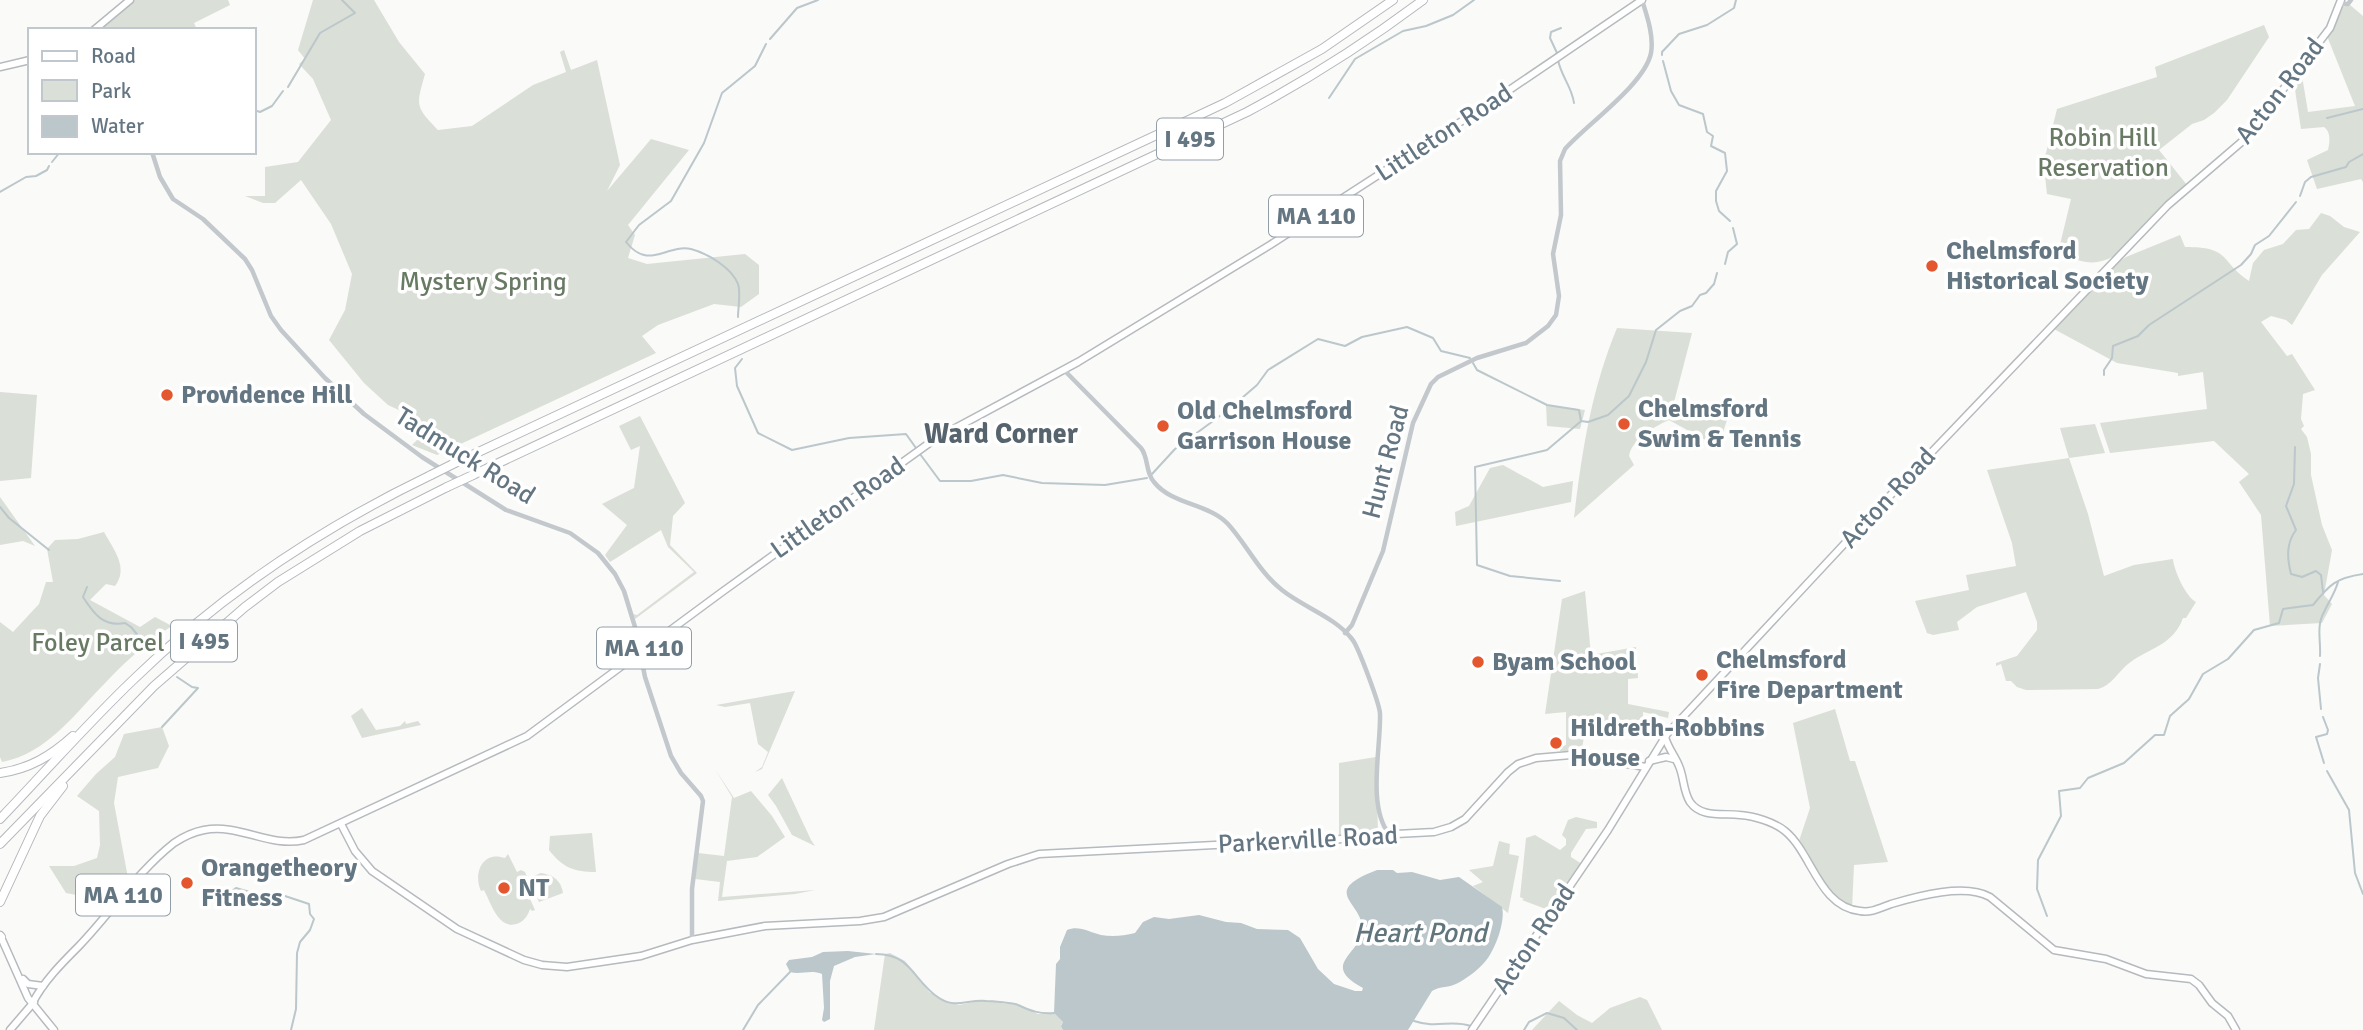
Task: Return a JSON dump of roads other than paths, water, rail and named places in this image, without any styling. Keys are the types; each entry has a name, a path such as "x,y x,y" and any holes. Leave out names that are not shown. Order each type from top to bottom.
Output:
{"highway":[{"name":"I 495","path":"0,819 112,702 176,641 248,583 344,520 455,463 1234,98 1322,49 1393,0"},
{"name":"I 495","path":"0,844 183,658 256,599 360,531 447,487 1247,111 1315,75 1423,0"},
{"path":"0,773 27,767 47,757 112,702"},
{"path":"0,902 40,816 85,758"}],"main road":[{"path":"96,28 130,0"},
{"name":"Littleton Road","path":"32,1004 76,949 158,859 184,837 204,830 225,829 287,842 309,838 523,738 935,439 1064,370 1357,190 1642,0"},
{"name":"Acton Road","path":"1472,1030 1608,830 1665,737 1861,526 2153,221 2245,139 2330,28 2341,2"},
{"path":"0,67 28,60"},
{"path":"1665,737 1694,807 1708,813 1750,817 1782,829 1792,838 1830,895 1844,907 1856,911 1870,911 1950,892 1979,892 1990,897 2054,950 2106,959 2146,974 2191,979 2212,1003 2228,1016 2236,1030"},
{"name":"Parkerville Road","path":"341,824 362,859 379,877 457,929 524,960 550,966 577,966 641,956 692,940 774,924 877,919 1039,854 1234,844 1297,844 1446,830 1458,824 1518,764 1536,758 1559,755 1647,764"},
{"path":"1647,764 1666,757 1674,759"},
{"path":"0,936 32,1004 54,1030"},
{"name":"Littleton Road","path":"9,1030 76,949"},
{"path":"19,975 28,984 44,986"}],"street":[{"name":"Hunt Road","path":"1345,633 1352,625 1383,551 1411,431 1431,384 1438,377 1473,359 1522,345 1537,336 1554,319 1559,296 1553,254 1562,205 1560,160 1568,145 1629,88 1649,58 1651,34 1642,0"},
{"path":"2341,2 2348,4 2351,0"},
{"name":"Tadmuck Road","path":"153,154 160,177 173,199 203,219 245,259 253,270 271,316 281,330 358,409 388,434 506,510 570,533 598,553 615,575 624,591 649,691 671,756 703,801 692,889 692,940"},
{"path":"1064,370 1141,448 1154,484 1221,517 1278,587 1354,641 1380,711 1378,785 1381,824 1377,835"},
{"name":"Hunt Road","path":"1352,625 1354,641"},
{"path":"1381,824 1390,835"}],"water":[{"name":"Heart Pond","path":"1377,870 1412,872 1440,880 1459,877 1502,907 1500,930 1494,948 1485,962 1458,983 1432,991 1408,1030 1063,1030 1063,1022 1054,1013 1056,964 1060,959 1060,947 1067,930 1080,929 1109,936 1126,935 1135,933 1143,922 1154,917 1169,919 1199,915 1257,929 1288,930 1300,938 1318,969 1334,984 1362,991 1363,988 1344,973 1345,960 1362,931 1361,921 1347,892 1350,885 1359,878"},
{"path":"823,952 876,954 855,957 834,966 830,981 830,1019 824,1022 822,974 790,972 786,964 789,960 812,957"}],"waterway":[{"path":"288,87 320,33 355,13 342,0"},
{"path":"770,39 797,8 818,0"},
{"path":"1329,98 1355,59 1403,31 1426,26 1453,15 1474,0"},
{"path":"1662,55 1679,34 1707,25 1734,8 1736,0"},
{"path":"1557,53 1550,38 1551,32 1561,28"},
{"path":"738,317 738,284 730,272 718,262 704,254 682,248 650,256 642,255 626,242 639,225 671,201 704,143 722,93 755,66 766,44"},
{"path":"1558,60 1574,103"},
{"path":"1663,61 1671,91 1679,105 1703,114 1707,132 1713,136 1711,146 1725,153 1727,171 1716,191 1716,201 1719,211 1730,221"},
{"path":"256,111 260,112 272,106 283,91"},
{"path":"2327,118 2363,109"},
{"path":"52,162 58,154"},
{"path":"2300,196 2305,182 2311,177 2346,167 2349,162 2363,154"},
{"path":"0,192 26,177 36,176 49,166"},
{"path":"2104,375 2104,370 2112,358 2113,346 2138,336 2149,325 2241,265 2255,245 2269,236 2296,202"},
{"path":"1725,264 1728,252 1737,244 1733,228"},
{"path":"1473,363 1477,370 1547,405 1579,410 1581,421 1588,422 1608,415 1629,396 1646,362 1656,330 1680,311 1692,306 1700,295 1706,293 1714,284 1717,273"},
{"path":"1152,474 1175,449 1257,385 1268,370 1318,339 1345,346 1362,337 1407,327 1433,338 1441,351 1470,358"},
{"path":"742,359 735,368 737,386 758,433 792,450 849,438 906,434 916,448"},
{"path":"1560,581 1510,576 1477,565 1475,467 1547,450 1580,422"},
{"path":"2295,447 2294,484 2286,506 2296,530 2289,545 2291,574 2302,577 2316,571 2321,575 2323,592"},
{"path":"920,454 940,481 971,481 1003,475 1042,483 1105,485 1147,478"},
{"path":"0,507 9,518 49,550"},
{"path":"2047,916 2037,889 2038,860 2061,816 2059,791 2080,788 2088,778 2124,763 2155,735 2164,735 2170,716 2189,699 2203,674 2228,659 2254,630 2279,623 2283,609 2313,605 2334,583 2363,574"},
{"path":"2320,656 2320,623 2338,582"},
{"path":"87,587 83,597 95,614 111,623 125,623 145,644"},
{"path":"2320,664 2318,678 2321,709"},
{"path":"162,727 198,688 177,677"},
{"path":"2323,717 2327,734 2316,737 2324,763"},
{"path":"2327,771 2349,810 2355,873 2363,894"},
{"path":"232,891 236,888 257,894"},
{"path":"261,894 285,896 309,904 310,914 314,919 310,930 300,942 297,953 296,1009 291,1030"},
{"path":"876,954 888,955 905,963 930,991 951,1003 1003,1002 1035,1012 1054,1013"},
{"path":"743,1030 758,1005 790,972"},
{"path":"1524,1030 1529,1022 1547,1013 1564,1018 1577,1030"},
{"path":"1414,1021 1471,1026"}],"place":[{"name":"Chelmsford Historical Society","path":"1932,266"},
{"name":"Providence Hill","path":"167,395"},
{"name":"Chelmsford Swim & Tennis","path":"1624,424"},
{"name":"Old Chelmsford Garrison House","path":"1163,426"},
{"name":"Byam School","path":"1478,662"},
{"name":"Chelmsford Fire Department","path":"1702,675"},
{"name":"Hildreth-Robbins House","path":"1556,743"},
{"name":"Orangetheory Fitness","path":"187,883"},
{"name":"NT","path":"504,888"}],"district":[{"name":"Ward Corner","path":"1001,434"}],"park label":[{"name":"Robin Hill Reservation","path":"2103,153"},
{"name":"Mystery Spring","path":"483,282"},
{"name":"Foley Parcel","path":"98,643"}]}
